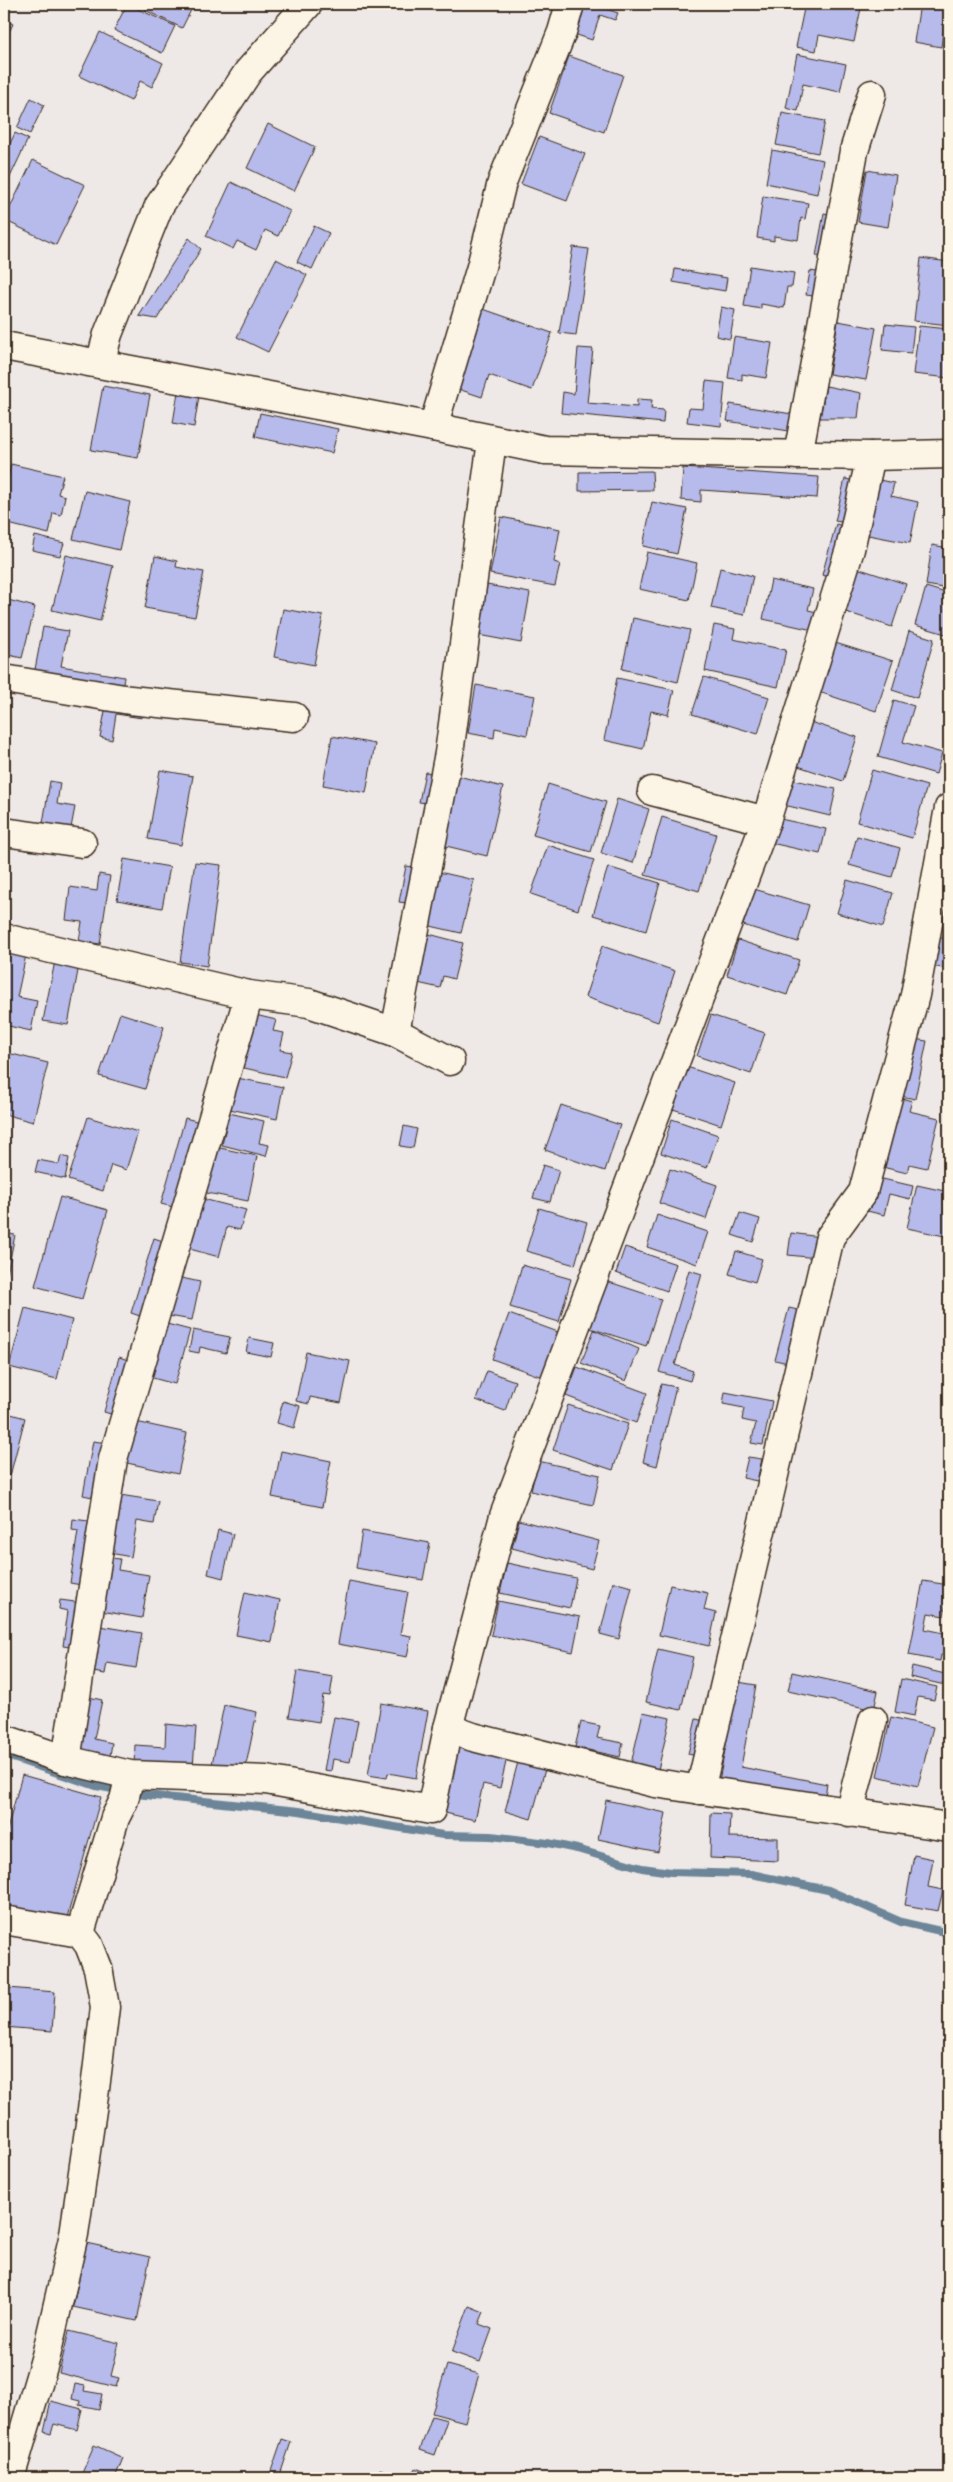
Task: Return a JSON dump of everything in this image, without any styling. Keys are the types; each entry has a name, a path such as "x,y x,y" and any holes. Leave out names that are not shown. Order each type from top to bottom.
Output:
{"street":[{"path":"100,364 108,334 159,206 248,72 308,4"},
{"path":"433,427 479,276 502,182 562,32 570,4"},
{"path":"798,454 854,151 872,94"},
{"path":"4,346 545,450 872,456 949,454"},
{"path":"395,1032 448,754 492,441"},
{"path":"4,1739 66,1760 130,1775 266,1780 431,1810 448,1728 504,1516 766,821 850,549 872,456"},
{"path":"4,679 130,700 294,717"},
{"path":"652,791 766,821"},
{"path":"700,1790 830,1237 863,1192 913,1004 949,808"},
{"path":"4,832 82,843"},
{"path":"4,941 249,995 309,1002 395,1032 450,1061"},
{"path":"66,1760 113,1459 249,995"},
{"path":"849,1813 874,1720"},
{"path":"448,1728 472,1737 656,1783 949,1827"},
{"path":"80,1933 112,1826 124,1800 130,1775"},
{"path":"4,1920 80,1933 88,1945 98,1968 105,2007 74,2234 46,2356 10,2478"}],"building":[{"path":"127,4 175,26 162,53 114,30"},
{"path":"148,4 194,4 182,28 145,10"},
{"path":"585,4 592,4 618,13 615,20 600,15 592,40 574,34"},
{"path":"653,4 679,4 677,10"},
{"path":"805,4 841,4 861,8 854,42 819,35 816,51 796,47"},
{"path":"920,4 947,7 941,47 914,42"},
{"path":"4,19 13,24 5,40 4,39"},
{"path":"100,32 163,63 152,87 140,81 131,101 79,76"},
{"path":"797,54 846,64 840,92 803,84 798,111 786,108"},
{"path":"569,56 623,75 604,132 549,113"},
{"path":"31,98 44,105 30,134 17,128"},
{"path":"782,113 825,121 818,153 776,145"},
{"path":"268,124 315,147 294,191 247,168"},
{"path":"15,133 28,139 4,190 4,156"},
{"path":"539,137 585,154 567,201 521,184"},
{"path":"772,150 823,160 817,194 766,183"},
{"path":"33,160 85,185 56,245 4,220"},
{"path":"867,170 896,175 888,227 858,222"},
{"path":"231,182 290,211 278,236 265,230 256,250 237,241 233,249 206,236"},
{"path":"763,196 808,203 805,219 801,218 798,240 774,236 774,241 757,238"},
{"path":"824,213 837,215 830,258 816,256"},
{"path":"314,226 329,233 312,269 297,262"},
{"path":"189,238 201,249 157,319 139,316"},
{"path":"573,247 589,249 576,335 559,333"},
{"path":"921,258 949,262 949,325 914,321"},
{"path":"276,259 307,275 268,352 237,337"},
{"path":"750,266 794,273 792,287 787,287 784,308 761,304 761,309 744,306"},
{"path":"675,269 727,278 725,291 673,282"},
{"path":"810,271 824,273 821,297 806,295"},
{"path":"721,307 735,310 730,339 716,336"},
{"path":"483,309 552,333 532,390 489,375 482,397 455,388"},
{"path":"838,321 876,328 866,380 829,374"},
{"path":"885,324 914,327 911,353 882,350"},
{"path":"919,326 949,329 949,378 913,374"},
{"path":"734,337 772,343 766,378 742,374 742,380 728,378"},
{"path":"578,348 593,349 587,403 637,407 637,399 652,400 651,409 664,410 663,423 561,413 563,392 574,394"},
{"path":"706,381 725,383 721,426 687,422 689,408 703,409"},
{"path":"103,386 150,395 138,458 91,450"},
{"path":"826,386 861,393 858,418 820,418"},
{"path":"178,392 199,396 194,427 173,423"},
{"path":"730,404 792,414 789,431 727,421"},
{"path":"260,413 338,429 332,453 255,437"},
{"path":"11,464 63,476 58,494 65,496 61,515 53,513 49,534 4,523 4,496"},
{"path":"683,468 819,477 817,498 701,490 701,502 681,500"},
{"path":"652,471 653,490 579,491 579,472"},
{"path":"845,479 861,482 852,524 835,521"},
{"path":"879,480 894,483 891,496 918,502 910,543 868,535"},
{"path":"85,491 130,502 119,550 73,539"},
{"path":"949,498 949,535 943,534"},
{"path":"652,502 687,509 677,554 643,546"},
{"path":"501,517 560,529 554,562 560,564 555,586 490,574"},
{"path":"836,524 849,528 836,579 822,575"},
{"path":"35,536 64,543 60,556 32,550"},
{"path":"932,545 949,548 949,589 926,585"},
{"path":"647,552 697,563 689,600 639,589"},
{"path":"66,555 113,566 100,621 52,610"},
{"path":"155,556 177,561 176,567 204,572 195,617 145,608"},
{"path":"720,568 753,576 744,615 711,608"},
{"path":"857,568 906,584 892,627 843,611"},
{"path":"771,580 813,589 808,610 817,612 813,630 763,619"},
{"path":"487,585 530,593 521,643 478,635"},
{"path":"926,587 949,594 949,635 915,625"},
{"path":"4,599 35,607 22,658 4,654"},
{"path":"283,609 323,616 314,665 274,657"},
{"path":"633,618 690,630 678,682 622,669"},
{"path":"714,625 735,629 733,639 786,650 778,687 705,671"},
{"path":"43,627 68,631 61,666 124,677 121,696 33,680"},
{"path":"909,631 934,639 917,698 892,690"},
{"path":"829,641 893,661 876,711 813,690"},
{"path":"704,677 769,697 758,734 692,714"},
{"path":"617,678 674,690 668,715 651,711 643,749 604,740"},
{"path":"476,685 535,696 527,735 495,728 494,738 468,733"},
{"path":"894,700 914,706 903,742 942,753 936,774 878,757"},
{"path":"107,701 144,708 142,718 116,714 112,740 100,737"},
{"path":"810,722 857,737 843,781 795,765"},
{"path":"332,736 375,744 366,793 323,785"},
{"path":"160,770 193,776 181,845 148,839"},
{"path":"872,770 927,786 912,838 857,822"},
{"path":"425,772 440,774 435,804 419,802"},
{"path":"458,776 503,787 487,856 442,845"},
{"path":"790,779 836,789 830,816 784,805"},
{"path":"50,781 60,783 57,804 75,807 70,833 42,829"},
{"path":"548,784 606,802 591,852 533,835"},
{"path":"617,799 649,809 633,863 601,853"},
{"path":"662,817 716,834 699,891 645,875"},
{"path":"776,818 826,829 820,854 771,843"},
{"path":"857,836 900,848 892,877 849,865"},
{"path":"548,845 594,860 578,910 531,894"},
{"path":"124,859 170,867 162,908 117,900"},
{"path":"195,862 221,865 207,966 180,962"},
{"path":"406,866 421,868 414,904 399,902"},
{"path":"608,867 660,883 646,931 593,915"},
{"path":"439,872 474,880 461,933 426,925"},
{"path":"99,874 110,876 100,944 79,941 82,922 66,920 70,887 97,891"},
{"path":"847,880 893,893 883,927 837,913"},
{"path":"754,889 809,905 798,942 743,925"},
{"path":"425,933 463,943 454,979 443,976 440,988 413,982"},
{"path":"935,937 949,939 949,969 930,966"},
{"path":"738,940 799,960 787,995 727,975"},
{"path":"602,946 675,971 658,1022 585,997"},
{"path":"10,951 26,955 17,997 37,1001 31,1031 4,1025 4,978"},
{"path":"55,961 79,965 68,1025 43,1021"},
{"path":"120,1013 164,1027 145,1089 99,1076"},
{"path":"247,1013 276,1020 273,1031 284,1033 280,1050 292,1052 285,1077 235,1066"},
{"path":"711,1015 765,1033 751,1074 697,1056"},
{"path":"913,1039 927,1041 915,1099 901,1096"},
{"path":"4,1052 48,1063 33,1122 4,1114"},
{"path":"687,1067 735,1083 721,1125 673,1109"},
{"path":"232,1077 283,1087 277,1119 225,1108"},
{"path":"894,1096 912,1101 909,1111 939,1118 927,1168 909,1164 907,1173 878,1166"},
{"path":"561,1105 620,1125 605,1171 545,1150"},
{"path":"229,1113 264,1121 259,1143 269,1145 266,1156 222,1145"},
{"path":"88,1117 138,1132 126,1170 111,1165 103,1191 68,1180"},
{"path":"185,1118 200,1122 177,1208 161,1204"},
{"path":"672,1119 718,1135 707,1168 661,1153"},
{"path":"404,1126 417,1129 413,1148 400,1146"},
{"path":"211,1146 257,1156 248,1201 202,1192"},
{"path":"61,1156 69,1158 65,1179 35,1172 38,1160 59,1164"},
{"path":"543,1165 559,1170 550,1202 533,1198"},
{"path":"670,1169 717,1185 706,1219 659,1203"},
{"path":"874,1177 913,1186 910,1199 889,1194 884,1215 867,1211"},
{"path":"917,1185 949,1192 949,1237 907,1228"},
{"path":"60,1197 108,1210 82,1299 35,1286"},
{"path":"199,1198 246,1210 240,1230 227,1227 219,1257 186,1248"},
{"path":"539,1208 587,1222 575,1265 526,1251"},
{"path":"740,1213 760,1219 753,1242 732,1235"},
{"path":"657,1215 708,1232 697,1264 647,1247"},
{"path":"4,1233 15,1235 7,1274 4,1273"},
{"path":"791,1233 820,1237 817,1258 788,1255"},
{"path":"154,1238 169,1243 146,1318 131,1313"},
{"path":"625,1247 676,1264 667,1291 616,1273"},
{"path":"736,1251 762,1259 755,1282 729,1274"},
{"path":"522,1265 571,1279 559,1322 510,1307"},
{"path":"689,1270 702,1274 675,1365 693,1371 690,1381 659,1372"},
{"path":"177,1277 200,1282 192,1320 169,1316"},
{"path":"606,1281 661,1299 646,1346 590,1328"},
{"path":"25,1308 72,1320 57,1379 9,1367"},
{"path":"789,1308 802,1311 788,1363 775,1360"},
{"path":"509,1314 558,1332 542,1377 492,1359"},
{"path":"163,1323 190,1330 175,1384 149,1377"},
{"path":"193,1330 230,1337 226,1353 200,1347 199,1353 189,1351"},
{"path":"594,1330 639,1349 626,1381 581,1363"},
{"path":"249,1338 274,1343 271,1357 246,1352"},
{"path":"306,1352 350,1361 341,1403 310,1397 309,1404 296,1401"},
{"path":"119,1357 134,1362 118,1416 104,1412"},
{"path":"577,1367 647,1393 636,1423 566,1396"},
{"path":"487,1371 515,1381 505,1411 476,1400"},
{"path":"661,1384 676,1387 657,1466 643,1462"},
{"path":"725,1392 772,1401 763,1445 751,1443 756,1423 742,1420 744,1408 723,1404"},
{"path":"283,1401 300,1406 294,1428 277,1423"},
{"path":"568,1405 628,1424 613,1470 553,1450"},
{"path":"4,1412 25,1418 10,1476 4,1474"},
{"path":"136,1422 187,1433 178,1474 127,1463"},
{"path":"93,1441 107,1443 97,1498 83,1495"},
{"path":"281,1451 331,1461 322,1507 272,1497"},
{"path":"748,1457 762,1459 757,1481 743,1478"},
{"path":"538,1461 600,1475 593,1505 531,1491"},
{"path":"120,1495 158,1501 154,1524 137,1521 131,1557 110,1553"},
{"path":"73,1519 96,1522 87,1586 70,1583 78,1531 72,1530"},
{"path":"519,1520 599,1541 592,1569 512,1548"},
{"path":"218,1530 233,1534 223,1578 208,1574"},
{"path":"362,1531 430,1543 423,1580 356,1568"},
{"path":"110,1558 120,1559 118,1570 149,1575 142,1618 101,1611"},
{"path":"507,1563 576,1578 570,1608 500,1593"},
{"path":"349,1581 408,1592 400,1634 411,1636 407,1657 338,1644"},
{"path":"923,1581 949,1585 944,1616 928,1613 925,1629 949,1634 949,1656 941,1655 940,1661 909,1655"},
{"path":"613,1582 632,1587 619,1639 600,1634"},
{"path":"670,1585 708,1593 704,1610 716,1613 709,1646 659,1635"},
{"path":"245,1592 280,1600 272,1642 236,1635"},
{"path":"60,1600 83,1603 76,1648 63,1646 68,1611 59,1609"},
{"path":"498,1601 580,1617 573,1652 491,1635"},
{"path":"100,1626 142,1633 136,1668 107,1663 105,1674 93,1672"},
{"path":"658,1649 693,1657 681,1710 646,1702"},
{"path":"912,1666 949,1675 949,1686 910,1677"},
{"path":"297,1671 333,1677 330,1696 323,1695 319,1722 289,1717"},
{"path":"792,1672 878,1691 874,1710 788,1691"},
{"path":"901,1679 937,1687 934,1700 918,1697 914,1716 895,1712"},
{"path":"738,1682 756,1685 741,1767 827,1784 824,1801 719,1781"},
{"path":"89,1697 102,1700 94,1739 112,1743 110,1756 78,1749"},
{"path":"381,1703 428,1711 416,1778 388,1773 387,1778 368,1775"},
{"path":"224,1705 257,1712 245,1770 212,1764"},
{"path":"643,1712 670,1718 658,1770 631,1764"},
{"path":"334,1717 358,1721 350,1762 333,1759 331,1771 324,1770"},
{"path":"891,1717 933,1727 918,1786 877,1776"},
{"path":"696,1719 709,1722 701,1757 688,1754"},
{"path":"581,1722 600,1726 597,1738 623,1743 620,1757 575,1747"},
{"path":"166,1724 196,1727 193,1767 134,1764 135,1745 165,1747"},
{"path":"457,1741 508,1753 500,1788 483,1784 475,1820 441,1812"},
{"path":"519,1758 546,1766 531,1819 505,1811"},
{"path":"22,1775 101,1797 64,1928 4,1911 4,1841"},
{"path":"606,1800 666,1813 658,1852 598,1839"},
{"path":"711,1813 730,1814 729,1837 778,1838 778,1861 710,1858"},
{"path":"914,1855 933,1859 928,1887 943,1890 938,1911 905,1905"},
{"path":"8,1988 55,1992 52,2031 4,2027"},
{"path":"86,2243 150,2257 137,2321 73,2307"},
{"path":"469,2306 484,2312 479,2324 492,2329 480,2362 452,2352"},
{"path":"69,2331 119,2343 111,2376 119,2378 116,2387 59,2373"},
{"path":"447,2365 479,2374 465,2422 432,2413"},
{"path":"75,2384 85,2386 84,2391 102,2394 99,2409 79,2405 80,2401 72,2399"},
{"path":"51,2401 82,2409 77,2430 54,2424 51,2434 44,2432"},
{"path":"432,2416 447,2420 435,2455 420,2450"},
{"path":"282,2439 291,2442 279,2478 272,2478 269,2477"},
{"path":"94,2445 123,2458 115,2478 80,2478"},
{"path":"416,2468 441,2478 411,2478"},
{"path":"380,2469 398,2476 397,2478 375,2478"}],"waterway":[{"path":"4,1755 96,1786 118,1790"},
{"path":"136,1794 299,1811 443,1835 491,1836 548,1843 577,1849 642,1868 671,1872 751,1874 828,1890 901,1922 949,1933"}]}
